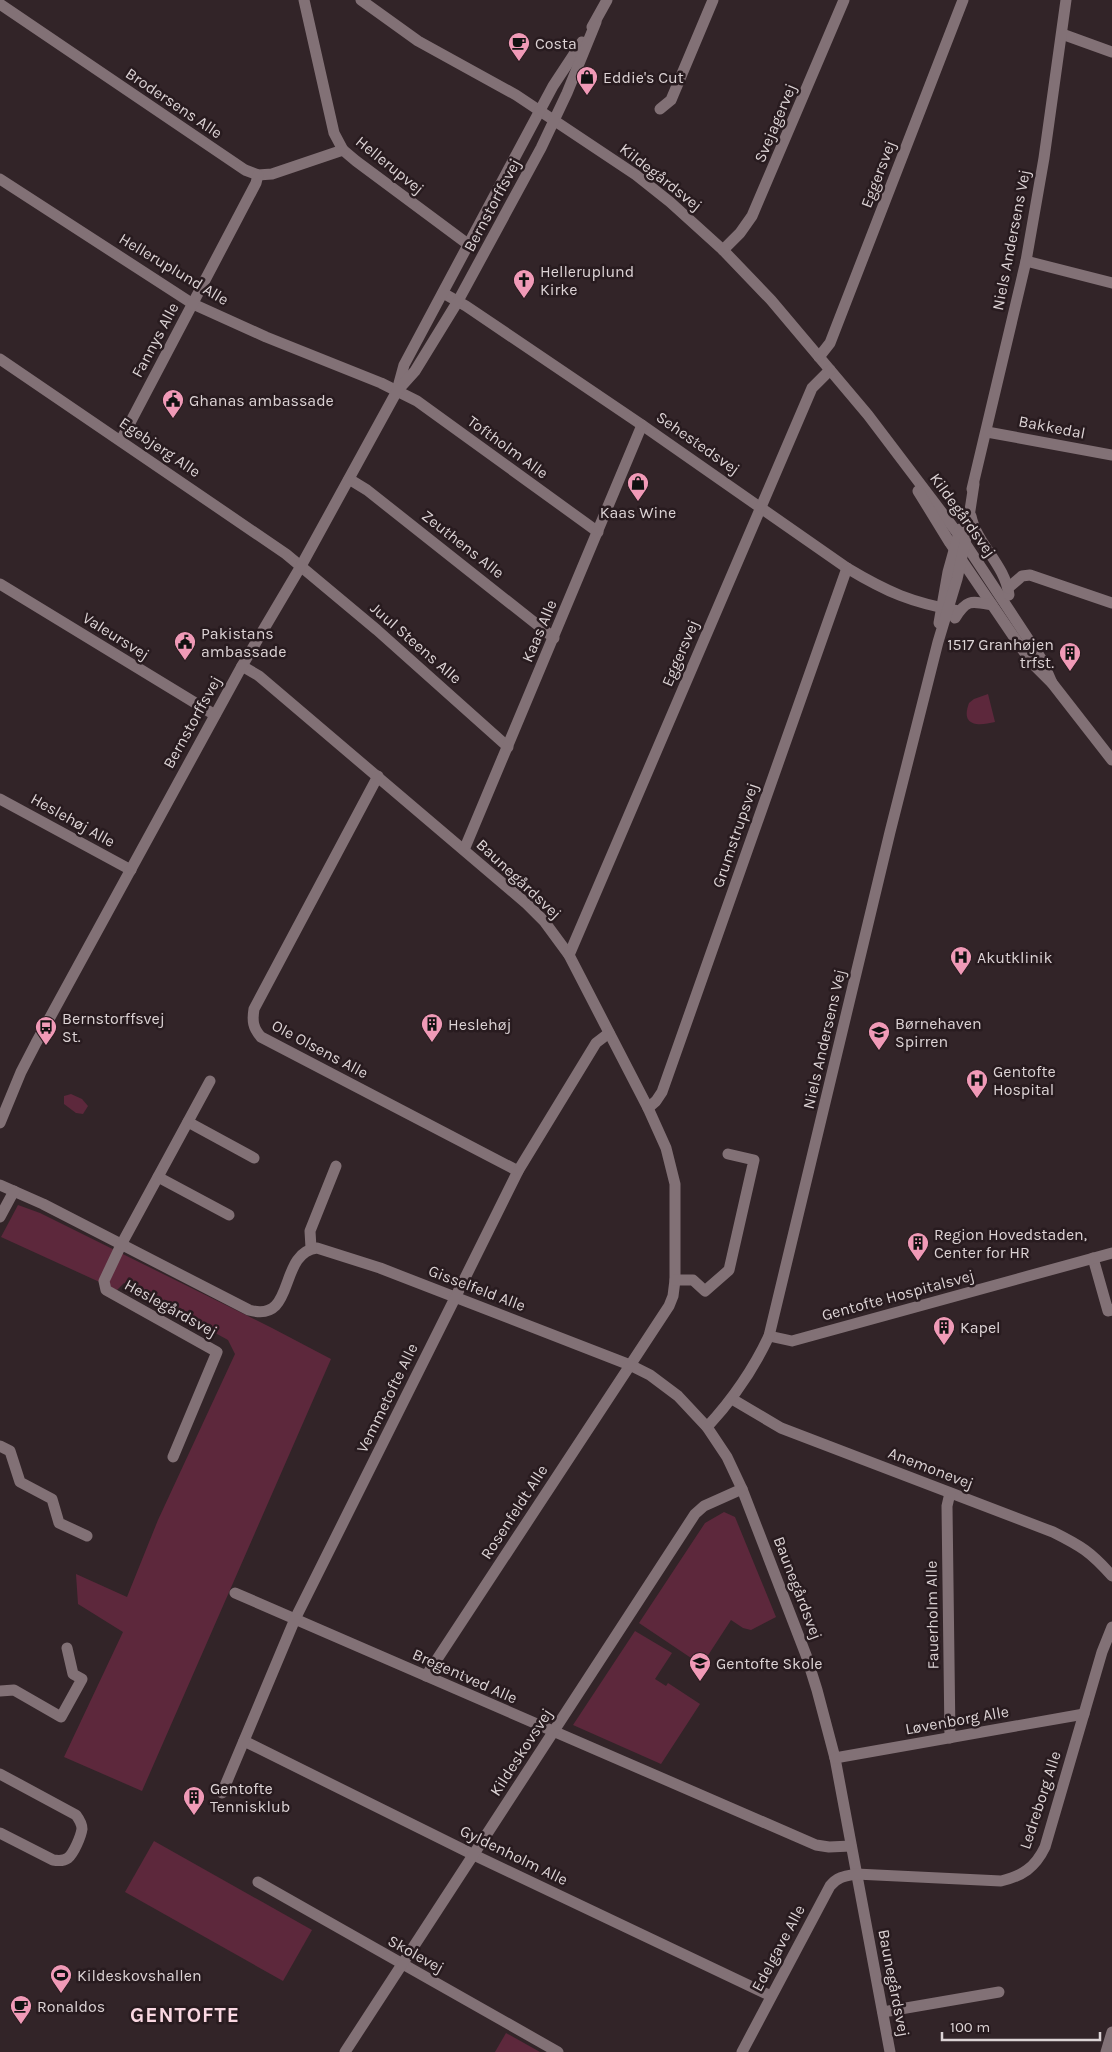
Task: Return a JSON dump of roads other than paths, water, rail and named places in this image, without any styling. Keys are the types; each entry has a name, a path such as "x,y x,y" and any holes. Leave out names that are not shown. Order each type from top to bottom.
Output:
{"street":[{"name":"Hellerupvej","path":"304,0 334,133 343,150 407,200 469,244"},
{"name":"Kildegårdsvej","path":"361,0 418,41 516,95 653,188 724,250 771,300 830,370 962,538 1042,660 1052,684"},
{"name":"Bernstorffsvej","path":"0,1103 21,1072 242,666 301,566 397,391 415,371 458,301 554,121 607,0"},
{"path":"660,109 671,100 712,0"},
{"name":"Svejagervej","path":"724,250 740,233 752,216 844,0"},
{"name":"Eggersvej","path":"818,357 830,343 963,0"},
{"name":"Niels Andersens Vej","path":"707,1427 732,1399 752,1368 769,1336 890,832 938,642 949,610 962,560 962,538 1026,261 1066,0"},
{"name":"Brodersens Alle","path":"0,4 245,170 258,175"},
{"name":"Bernstorffsvej","path":"397,391 404,364 553,86 596,22"},
{"path":"1062,34 1112,52"},
{"path":"258,175 272,174 343,150"},
{"name":"Fannys Alle","path":"121,440 256,183 258,175"},
{"name":"Helleruplund Alle","path":"0,179 193,304 266,337 397,391"},
{"path":"1026,261 1112,283"},
{"name":"Sehestedsvej","path":"443,293 458,301 761,506 847,568 881,589 912,601 949,610"},
{"name":"Egebjerg Alle","path":"0,359 121,440 301,566"},
{"name":"Eggersvej","path":"569,955 812,388 830,370"},
{"name":"Toftholm Alle","path":"397,391 418,401 598,532"},
{"name":"Kaas Alle","path":"464,850 642,425"},
{"name":"Bakkedal","path":"987,432 1112,455"},
{"name":"Kildegårdsvej","path":"888,442 954,549 1031,662 1052,684 1112,760"},
{"name":"Zeuthens Alle","path":"349,480 367,490 554,638"},
{"name":"Niels Andersens Vej","path":"949,610 954,549 962,538 970,510 974,484"},
{"name":"Kildegårdsvej","path":"970,510 974,528 998,565 1008,588 1010,609"},
{"name":"Juul Steens Alle","path":"301,566 370,624 508,747"},
{"name":"Grumstrupsvej","path":"648,1108 662,1092 847,568"},
{"path":"1008,588 1022,576 1030,575 1112,603"},
{"name":"Valeursvej","path":"0,584 215,715"},
{"path":"938,642 949,610 963,606 971,601 992,605"},
{"name":"Baunegårdsvej","path":"242,666 260,676 527,904 544,921 569,955 648,1108 666,1148 674,1184 675,1280 673,1296 669,1306 630,1365 650,1375 678,1396 707,1427 727,1457 742,1489 806,1655 835,1758 890,2052"},
{"name":"Ole Olsens Alle","path":"378,776 254,1009 252,1021 254,1030 261,1037 518,1171"},
{"name":"Heslehøj Alle","path":"0,799 130,870"},
{"name":"Vemmetofte Alle","path":"222,1793 295,1619 518,1171 596,1044 609,1033"},
{"name":"Bernstorffsvej","path":"0,1123 21,1072"},
{"path":"121,1245 210,1081"},
{"path":"188,1122 254,1158"},
{"path":"675,1280 693,1280 705,1290 729,1270 754,1160 728,1154"},
{"path":"311,1248 310,1231 336,1166"},
{"path":"158,1178 229,1215"},
{"name":"Heslegårdsvej","path":"0,1185 14,1190 258,1313 273,1309 279,1302 300,1255 311,1248"},
{"path":"0,1217 14,1190"},
{"name":"Heslegårdsvej","path":"121,1245 104,1281 106,1290 217,1352 173,1457"},
{"name":"Gisselfeld Alle","path":"311,1248 317,1248 380,1268 630,1365"},
{"name":"Gentofte Hospitalsvej","path":"769,1336 792,1341 1112,1253"},
{"path":"1093,1258 1108,1311 1112,1310"},
{"name":"Rosenfeldt Alle","path":"426,1676 630,1365"},
{"name":"Anemonevej","path":"732,1399 781,1428 1053,1532 1094,1555 1112,1576"},
{"path":"0,1446 10,1451 20,1482 52,1499 59,1523 87,1536"},
{"name":"Kildeskovsvej","path":"345,2052 696,1514 704,1506 742,1489"},
{"name":"Fauerholm Alle","path":"950,1493 947,1506 950,1738"},
{"name":"Bregentved Alle","path":"235,1593 816,1844 829,1847 851,1846"},
{"name":"Ledreborg Alle","path":"856,1874 1000,1881 1016,1877 1038,1861 1044,1847 1102,1652 1112,1626"},
{"path":"0,1690 14,1690 61,1716 82,1678 73,1674 67,1648"},
{"name":"Løvenborg Alle","path":"835,1758 1084,1714"},
{"name":"Gyldenholm Alle","path":"244,1741 474,1855 772,1996"},
{"path":"0,1774 76,1815 80,1820 82,1829 73,1853 68,1858 60,1861 53,1860 0,1832"},
{"name":"Edelgave Alle","path":"742,2052 830,1886 834,1880 842,1876 856,1874"},
{"name":"Skolevej","path":"258,1882 558,2052"},
{"path":"883,2012 999,1992"},
{"path":"1106,2052 1112,2032"}],"place":[{"name":"Costa","path":"519,62"},
{"name":"Eddie's Cut","path":"587,96"},
{"name":"Helleruplund Kirke","path":"524,299"},
{"name":"Ghanas ambassade","path":"173,419"},
{"name":"Kaas Wine","path":"638,502"},
{"name":"Pakistans ambassade","path":"185,661"},
{"name":"1517 Granhøjen trfst.","path":"1070,672"},
{"name":"Akutklinik","path":"961,976"},
{"name":"Heslehøj","path":"432,1043"},
{"name":"Bernstorffsvej St.","path":"46,1046"},
{"name":"Børnehaven Spirren","path":"879,1051"},
{"name":"Gentofte Hospital","path":"977,1099"},
{"name":"Region Hovedstaden, Center for HR","path":"918,1262"},
{"name":"Kapel","path":"944,1346"},
{"name":"Gentofte Skole","path":"700,1682"},
{"name":"Gentofte Tennisklub","path":"194,1816"},
{"name":"Kildeskovshallen","path":"61,1994"},
{"name":"Ronaldos","path":"21,2025"}],"district":[{"name":"GENTOFTE","path":"185,2015"}]}
